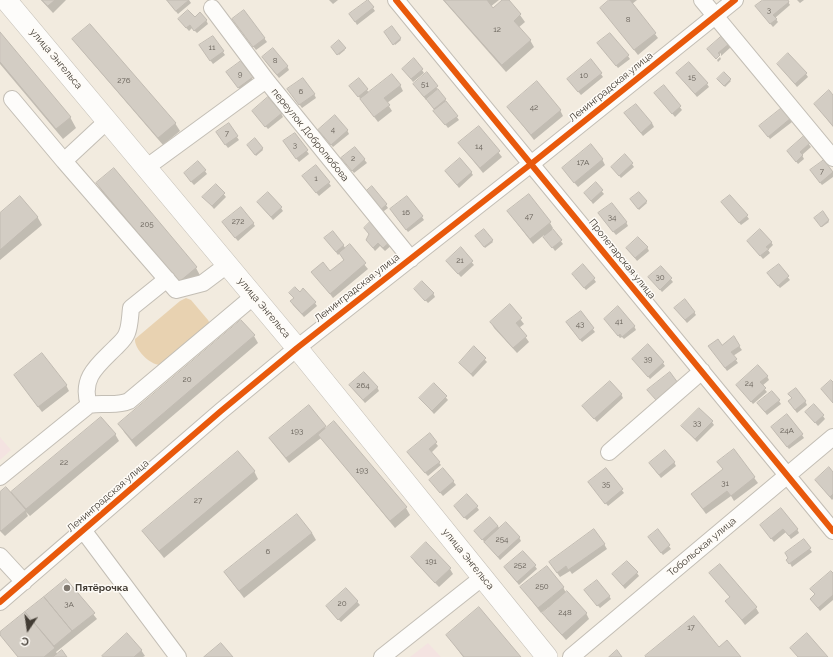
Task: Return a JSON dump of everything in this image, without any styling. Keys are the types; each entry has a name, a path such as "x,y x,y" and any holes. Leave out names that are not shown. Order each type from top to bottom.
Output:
{"main road":[{"name":"улица Энгельса","path":"6,0 298,348 547,657"}],"street":[{"name":"Пролетарская улица","path":"396,0 833,531"},
{"path":"702,0 833,158"},
{"name":"Ленинградская улица","path":"0,602 221,411 735,0"},
{"name":"переулок Добролюбова","path":"212,8 266,80 411,259"},
{"path":"147,167 266,80"},
{"path":"12,99 176,290 203,283 227,264"},
{"path":"64,161 107,121"},
{"path":"89,405 85,394 88,379 97,366 123,341 127,333 131,308 167,279"},
{"path":"0,477 89,405 120,405 129,401 254,296"},
{"path":"609,452 702,371"},
{"name":"Тобольская улица","path":"571,657 833,437"},
{"path":"83,530 178,657"},
{"path":"0,556 24,582"},
{"path":"382,657 483,577"}],"shaded area":[{"path":"186,298 191,300 208,320 208,325 160,365 156,364 143,356 135,343 135,339 180,301"},
{"path":"0,437 11,450 0,460"},
{"path":"428,643 441,657 410,657"}],"building":[{"path":"42,0 55,0 48,6"},
{"path":"167,0 189,0 176,11"},
{"path":"368,0 374,7 355,22 349,14"},
{"path":"444,0 487,0 493,8 502,0 509,0 521,14 514,21 531,40 502,65"},
{"path":"609,0 630,0 656,33 634,50 600,8"},
{"path":"763,0 788,0 789,2 773,15 777,19 770,24 755,6"},
{"path":"188,10 195,17 200,12 207,20 194,31 190,25 186,28 178,19"},
{"path":"244,10 265,38 253,47 232,19"},
{"path":"90,24 176,123 158,138 72,39"},
{"path":"392,26 401,38 393,45 384,32"},
{"path":"0,32 71,117 56,129 0,62"},
{"path":"610,33 629,55 616,66 597,43"},
{"path":"723,35 730,43 718,53 720,55 716,59 707,49"},
{"path":"213,36 224,51 210,61 199,45"},
{"path":"339,40 346,48 337,55 331,47"},
{"path":"273,48 288,66 277,75 262,57"},
{"path":"788,53 807,73 795,84 777,64"},
{"path":"414,58 423,69 411,79 402,69"},
{"path":"591,59 602,73 578,92 567,79"},
{"path":"241,61 253,77 238,88 226,72"},
{"path":"689,62 708,83 695,94 676,73"},
{"path":"427,72 438,86 424,97 413,84"},
{"path":"724,72 731,79 724,86 717,79"},
{"path":"392,74 401,85 384,98 390,105 374,117 360,99"},
{"path":"303,78 315,94 299,105 287,89"},
{"path":"359,78 368,89 358,97 349,86"},
{"path":"537,81 561,110 531,135 507,107"},
{"path":"664,85 681,106 672,114 654,93"},
{"path":"438,89 446,99 434,109 426,99"},
{"path":"829,90 833,95 833,126 814,104"},
{"path":"268,97 282,113 265,127 252,111"},
{"path":"446,101 458,116 445,125 433,111"},
{"path":"636,104 652,123 641,133 624,113"},
{"path":"783,107 791,118 768,137 759,126"},
{"path":"335,115 348,130 331,145 318,130"},
{"path":"229,123 238,136 225,145 216,132"},
{"path":"479,126 500,151 480,168 458,143"},
{"path":"295,133 308,150 296,159 283,141"},
{"path":"804,136 810,143 800,152 803,155 796,162 787,151"},
{"path":"255,138 263,148 255,155 247,145"},
{"path":"591,144 603,159 574,183 562,168"},
{"path":"355,147 365,159 352,171 341,158"},
{"path":"625,154 633,163 619,176 611,167"},
{"path":"460,158 472,172 457,185 445,171"},
{"path":"824,160 833,172 820,183 810,170"},
{"path":"198,161 206,170 191,182 184,173"},
{"path":"316,165 330,182 316,193 302,176"},
{"path":"114,168 197,267 179,282 96,183"},
{"path":"596,182 603,190 591,201 584,193"},
{"path":"216,184 225,193 212,206 202,197"},
{"path":"372,186 387,204 378,212 363,194"},
{"path":"268,192 282,207 271,217 257,202"},
{"path":"639,192 647,201 638,209 630,199"},
{"path":"529,194 551,222 530,239 507,211"},
{"path":"730,195 748,215 739,223 721,202"},
{"path":"20,196 38,217 0,250 0,213"},
{"path":"407,196 423,216 406,230 390,209"},
{"path":"612,203 627,222 613,232 598,213"},
{"path":"241,207 254,223 235,238 222,222"},
{"path":"823,211 829,220 821,227 814,218"},
{"path":"373,219 392,240 383,248 378,243 373,248 366,240 369,234 364,228"},
{"path":"484,229 493,240 484,247 475,236"},
{"path":"553,229 562,240 552,248 543,237"},
{"path":"760,229 772,242 766,247 769,249 760,256 747,241"},
{"path":"333,231 344,245 336,252 324,238"},
{"path":"638,237 648,247 635,258 626,248"},
{"path":"350,244 366,263 330,294 311,272 323,262 330,271 344,260 339,253"},
{"path":"461,247 473,261 458,274 446,261"},
{"path":"583,264 595,278 584,288 572,274"},
{"path":"779,264 789,276 778,286 767,273"},
{"path":"661,266 672,278 660,290 648,277"},
{"path":"422,281 434,293 425,301 414,289"},
{"path":"295,287 300,292 303,288 316,302 302,314 290,301 294,298 289,293"},
{"path":"685,299 695,312 685,320 674,308"},
{"path":"510,304 522,318 516,323 527,336 513,348 490,322"},
{"path":"618,306 635,326 622,337 620,334 618,336 604,319"},
{"path":"581,311 594,328 580,340 566,322"},
{"path":"241,320 255,335 132,440 118,424"},
{"path":"734,336 740,346 731,352 737,359 725,368 708,346 718,339 722,345"},
{"path":"648,344 664,362 648,377 632,359"},
{"path":"474,346 486,358 471,374 459,363"},
{"path":"42,353 67,385 38,407 14,375"},
{"path":"758,365 768,376 760,382 766,388 751,402 736,385"},
{"path":"364,372 378,387 363,400 349,385"},
{"path":"670,372 678,383 656,400 647,390"},
{"path":"831,380 833,382 833,403 821,389"},
{"path":"610,381 622,394 594,419 582,406"},
{"path":"434,383 447,396 432,411 419,398"},
{"path":"796,388 806,401 795,410 788,401 792,398 788,394"},
{"path":"772,391 780,400 765,412 757,403"},
{"path":"814,404 824,415 815,423 805,412"},
{"path":"309,405 326,426 286,458 269,438"},
{"path":"699,408 713,421 695,439 681,426"},
{"path":"787,414 803,434 787,447 771,427"},
{"path":"101,417 116,434 26,509 11,492"},
{"path":"334,421 407,507 390,521 318,435"},
{"path":"430,433 437,442 429,449 440,462 425,473 407,452"},
{"path":"734,449 755,477 731,496 727,491 703,509 691,494 723,469 717,462"},
{"path":"665,450 675,462 659,475 649,463"},
{"path":"238,451 255,471 159,551 142,531"},
{"path":"829,467 833,472 833,494 830,497 815,480"},
{"path":"443,468 454,481 440,493 429,480"},
{"path":"606,468 623,489 605,504 588,482"},
{"path":"6,487 26,510 1,531 0,492"},
{"path":"467,494 478,506 464,518 454,506"},
{"path":"781,508 798,529 789,536 783,529 771,539 760,525"},
{"path":"297,514 312,533 239,591 224,572"},
{"path":"490,517 498,526 482,540 474,531"},
{"path":"506,522 520,537 498,557 484,542"},
{"path":"594,529 605,544 568,570 566,566 557,573 549,562"},
{"path":"658,529 670,545 661,553 648,537"},
{"path":"804,539 811,548 789,564 786,560 788,558 785,553"},
{"path":"426,542 451,568 435,583 411,557"},
{"path":"523,551 536,565 517,582 504,567"},
{"path":"627,561 638,572 623,586 612,574"},
{"path":"720,564 757,607 742,620 725,601 730,597 709,573"},
{"path":"547,566 564,587 538,608 520,587"},
{"path":"831,571 833,573 833,595 818,608 810,599 815,594 810,589"},
{"path":"66,579 95,613 72,631 44,597"},
{"path":"597,580 610,596 597,606 584,590"},
{"path":"346,588 358,601 338,620 326,606"},
{"path":"567,591 587,613 562,635 542,613"},
{"path":"44,597 72,631 54,646 25,612"},
{"path":"479,607 521,657 464,657 446,635"},
{"path":"25,612 55,648 44,657 18,657 0,635 0,632"},
{"path":"694,616 719,647 727,640 741,657 645,656"},
{"path":"127,633 142,650 134,657 102,656"},
{"path":"807,633 828,657 798,657 790,648"},
{"path":"221,643 233,657 204,657"},
{"path":"62,650 67,657 53,657"},
{"path":"617,650 622,657 609,657"}],"cycle path":[{"path":"396,0 833,531"},
{"path":"0,602 221,411 297,348 531,164 735,0"}],"place":[{"name":"Пятёрочка","path":"67,588"}]}
